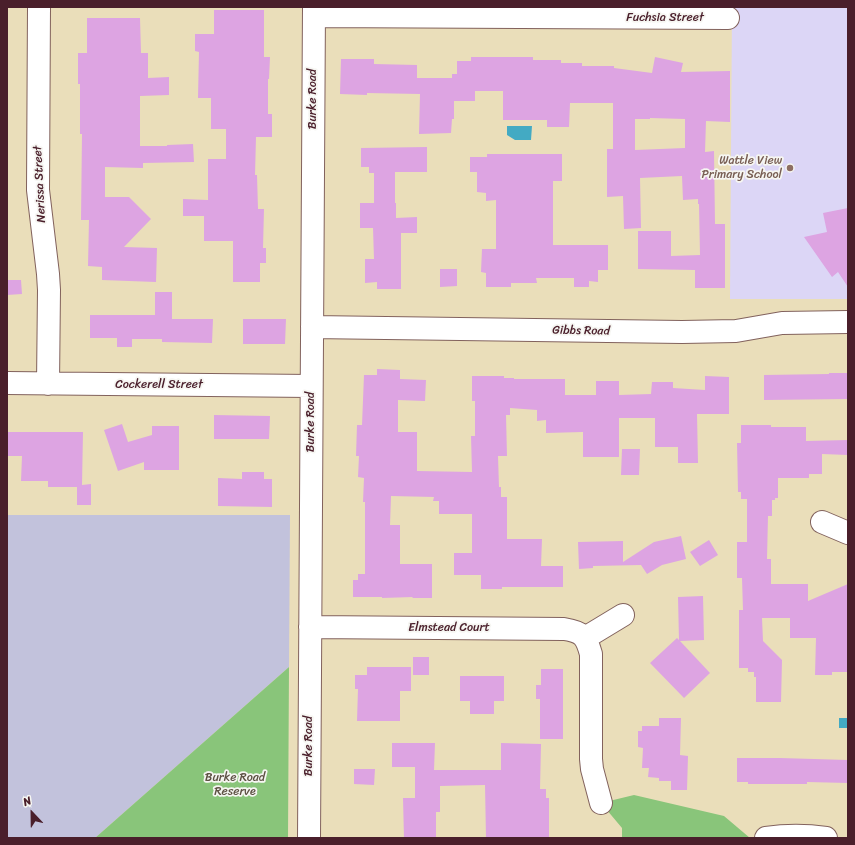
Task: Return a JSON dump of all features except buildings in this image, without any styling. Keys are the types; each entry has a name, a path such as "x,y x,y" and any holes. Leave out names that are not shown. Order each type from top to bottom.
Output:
{"street":[{"name":"Nerissa Street","path":"39,7 38,190 49,290 48,384"},
{"name":"Fuchsia Street","path":"314,11 728,18"},
{"name":"Burke Road","path":"309,838 314,11"},
{"name":"Gibbs Road","path":"312,327 722,332 782,323 848,322"},
{"name":"Cockerell Street","path":"7,384 311,386"},
{"path":"822,522 848,533"},
{"path":"601,803 590,759 591,654 585,638 623,615"},
{"name":"Elmstead Court","path":"310,627 564,629 574,630 585,638"},
{"path":"766,838 803,835 826,838"}],"shaded area":[{"name":"Wattle View Primary School","path":"732,7 848,7 848,299 730,299"},
{"path":"7,515 290,515 289,667 95,838 7,838"}],"green space":[{"name":"Burke Road Reserve","path":"289,667 288,838 95,838"},
{"path":"634,795 724,816 750,838 622,838 622,828 601,803"}],"water":[{"path":"507,126 532,126 531,140 515,140 507,135"},
{"path":"839,718 848,718 848,728 839,728"}],"place":[{"name":"Wattle View Primary School","path":"790,168"}]}
